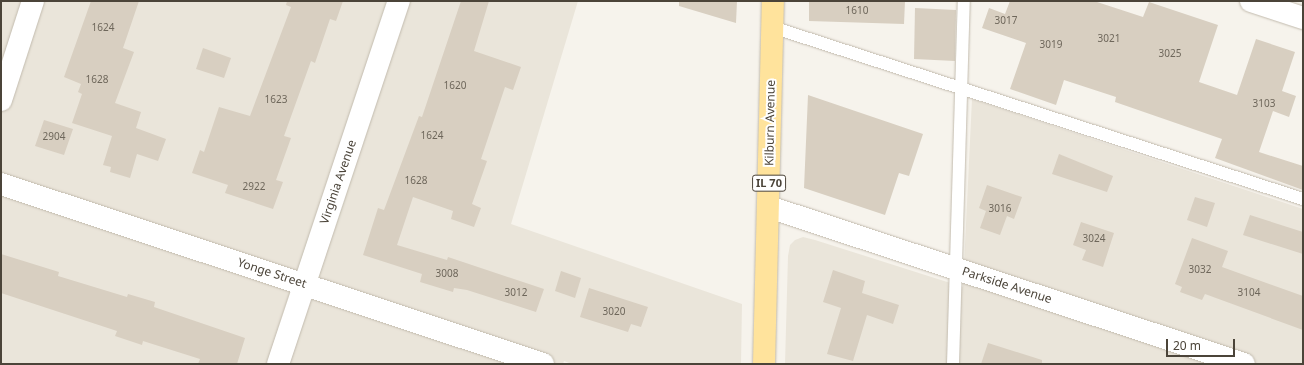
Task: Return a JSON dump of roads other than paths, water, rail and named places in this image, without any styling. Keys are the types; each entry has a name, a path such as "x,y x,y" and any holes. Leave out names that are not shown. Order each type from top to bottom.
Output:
{"main road":[{"name":"Kilburn Avenue","path":"764,364 773,1"}],"street":[{"path":"1,100 33,1"},
{"name":"Virginia Avenue","path":"278,364 399,1"},
{"path":"1251,1 1303,18"},
{"name":"Yonge Street","path":"1,184 543,364"},
{"name":"Parkside Avenue","path":"769,207 1244,364"}],"lane":[{"path":"953,364 964,1"},
{"path":"772,27 1303,199"}]}
